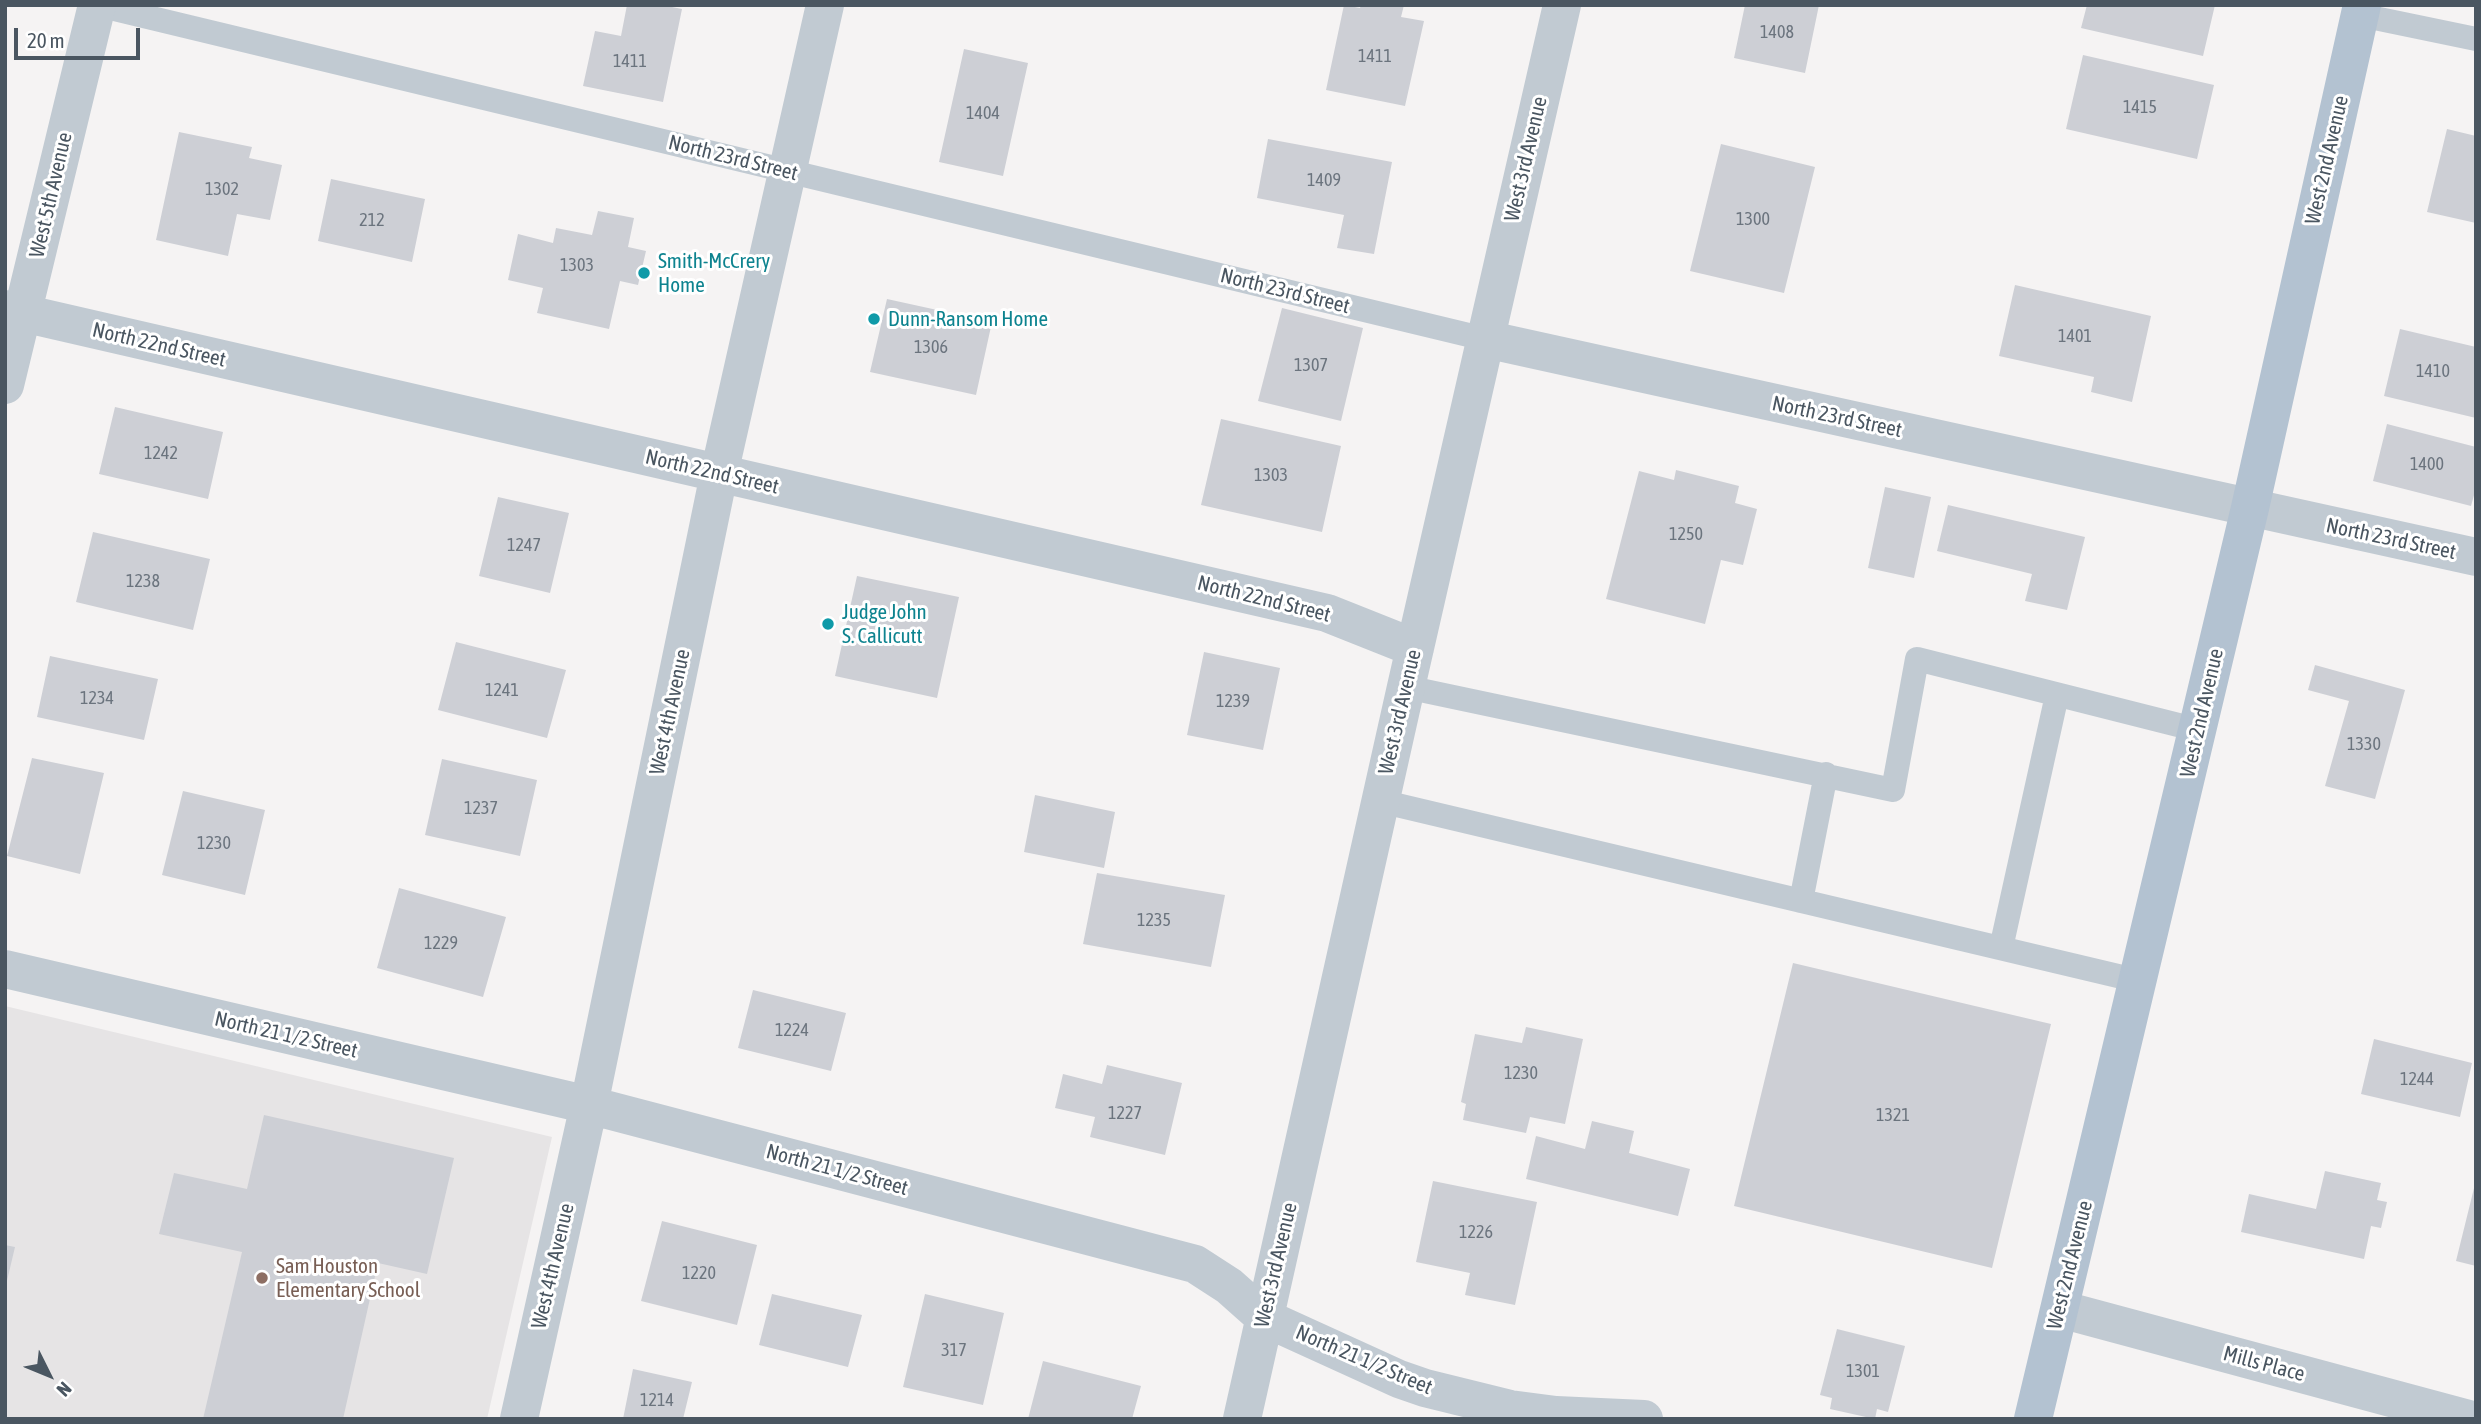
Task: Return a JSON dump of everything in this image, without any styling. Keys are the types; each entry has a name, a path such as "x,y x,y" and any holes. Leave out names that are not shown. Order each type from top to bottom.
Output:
{"main road":[{"name":"West 2nd Avenue","path":"2033,1419 2250,508 2361,10"}],"street":[{"name":"West 5th Avenue","path":"5,385 14,311 97,5"},
{"name":"West 4th Avenue","path":"519,1419 589,1105 719,474 825,5"},
{"name":"West 3rd Avenue","path":"1242,1419 1562,5"},
{"name":"North 22nd Street","path":"14,311 1327,612 1415,648"},
{"name":"North 23rd Street","path":"1485,339 2476,557"},
{"name":"North 21 1/2 Street","path":"5,969 589,1105 1195,1264 1229,1286 1265,1318 1399,1379 1425,1388 1510,1409 1556,1415 1644,1419"},
{"name":"Mills Place","path":"2060,1309 2469,1419"}],"lane":[{"name":"North 23rd Street","path":"97,5 1485,339"},
{"path":"2361,10 2476,39"},
{"path":"1406,687 1893,790 1917,659 2198,730"},
{"path":"2001,948 2057,695"},
{"path":"1801,901 1826,774"},
{"path":"1380,801 2139,981"}],"shaded area":[{"name":"Sam Houston Elementary School","path":"5,1006 552,1137 487,1419 5,1419"}],"building":[{"path":"627,5 662,5 682,9 663,102 583,86 595,31 621,36"},
{"path":"1344,5 1360,8 1361,5 1404,5 1401,17 1424,21 1405,106 1326,90"},
{"path":"1745,5 1819,5 1805,73 1734,58"},
{"path":"2087,5 2215,5 2203,56 2081,28"},
{"path":"964,49 1028,63 1003,176 939,162"},
{"path":"2083,55 2214,85 2197,159 2066,129"},
{"path":"2447,129 2476,136 2476,223 2427,212"},
{"path":"179,132 252,147 249,158 282,165 270,220 237,214 228,256 156,240"},
{"path":"1268,139 1392,162 1374,254 1337,248 1344,215 1257,198"},
{"path":"1721,144 1815,167 1784,293 1690,271"},
{"path":"331,179 425,199 412,262 318,241"},
{"path":"598,211 634,218 628,247 646,251 638,285 620,281 609,329 537,313 543,288 508,280 518,234 553,243 556,228 592,235"},
{"path":"2015,285 2151,316 2132,402 2091,392 2094,377 1999,356"},
{"path":"887,299 992,322 976,395 870,372"},
{"path":"1282,308 1363,328 1341,421 1258,401"},
{"path":"2400,329 2476,347 2476,418 2384,396"},
{"path":"115,407 223,432 208,499 99,474"},
{"path":"1221,419 1341,446 1322,532 1201,505"},
{"path":"2387,424 2476,447 2476,488 2471,506 2373,481"},
{"path":"1676,470 1739,486 1735,503 1757,509 1743,565 1721,560 1705,624 1606,599 1639,471 1674,480"},
{"path":"1885,487 1931,497 1914,578 1868,568"},
{"path":"498,497 569,513 550,593 479,576"},
{"path":"1948,505 2085,537 2067,610 2025,601 2032,574 1937,551"},
{"path":"93,532 210,559 193,630 76,602"},
{"path":"857,576 959,597 937,698 835,676"},
{"path":"456,642 566,670 547,738 438,710"},
{"path":"1204,652 1280,668 1263,750 1187,735"},
{"path":"50,656 158,679 144,740 37,717"},
{"path":"2315,665 2405,690 2375,799 2325,786 2349,701 2308,690"},
{"path":"32,758 104,773 80,874 7,856"},
{"path":"442,759 537,780 520,856 425,835"},
{"path":"183,791 265,810 245,895 162,875"},
{"path":"1035,795 1115,812 1104,868 1024,852"},
{"path":"1097,873 1225,895 1211,967 1083,944"},
{"path":"399,888 506,917 483,997 377,968"},
{"path":"1793,963 2051,1024 1992,1268 1734,1206"},
{"path":"753,990 846,1013 831,1071 738,1048"},
{"path":"1526,1027 1583,1039 1565,1124 1530,1117 1526,1133 1463,1120 1466,1104 1461,1102 1475,1034 1522,1043"},
{"path":"2374,1039 2472,1063 2460,1117 2361,1094"},
{"path":"1107,1065 1182,1083 1165,1155 1090,1137 1095,1117 1055,1108 1063,1074 1102,1084"},
{"path":"264,1115 454,1158 427,1274 378,1263 343,1419 203,1419 242,1252 159,1234 174,1173 247,1189"},
{"path":"1592,1121 1634,1131 1629,1153 1690,1169 1678,1216 1526,1179 1536,1136 1585,1149"},
{"path":"2325,1171 2381,1183 2377,1200 2387,1202 2381,1228 2371,1226 2364,1259 2241,1232 2249,1194 2316,1209"},
{"path":"1433,1181 1537,1202 1515,1305 1465,1295 1470,1273 1416,1262"},
{"path":"2476,1184 2476,1266 2456,1261"},
{"path":"662,1221 757,1245 737,1325 641,1301"},
{"path":"5,1245 15,1247 6,1285 5,1285"},
{"path":"772,1294 862,1315 848,1367 759,1345"},
{"path":"925,1294 1004,1313 983,1405 903,1387"},
{"path":"1837,1329 1905,1346 1888,1412 1877,1409 1875,1419 1830,1409 1832,1398 1820,1395"},
{"path":"1043,1361 1141,1386 1132,1419 1028,1419"},
{"path":"633,1369 692,1382 683,1419 623,1419"}],"place":[{"name":"Smith-McCrery Home","path":"644,273"},
{"name":"Dunn-Ransom Home","path":"874,319"},
{"name":"Judge John S. Callicutt","path":"828,624"},
{"name":"Sam Houston Elementary School","path":"262,1278"}]}
